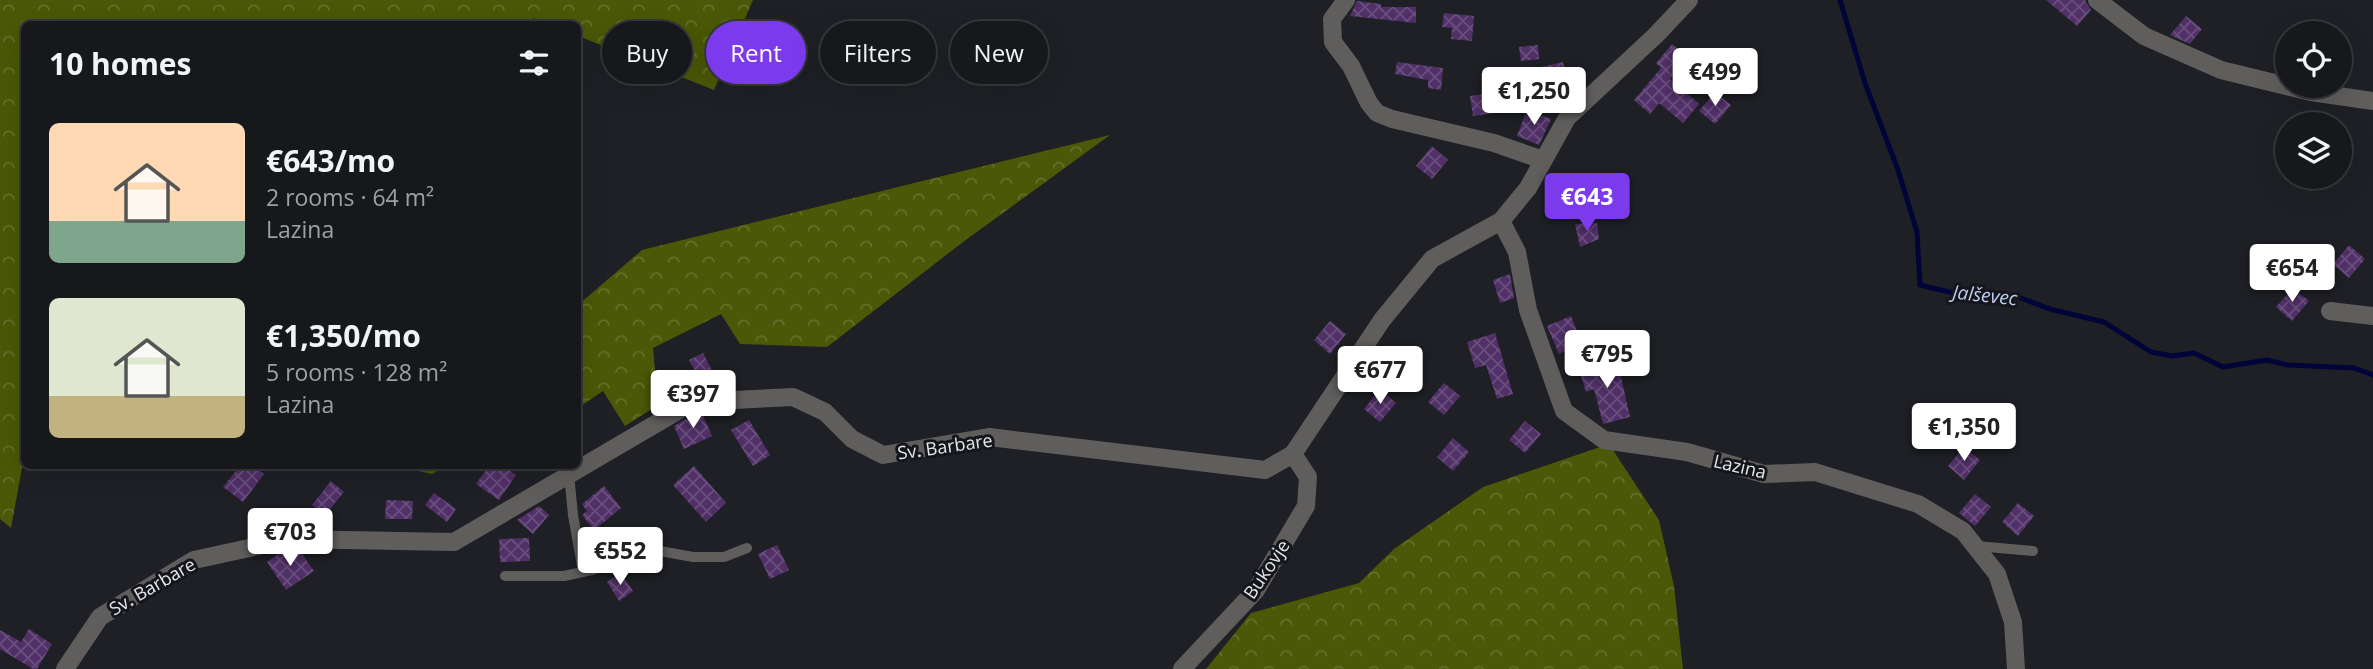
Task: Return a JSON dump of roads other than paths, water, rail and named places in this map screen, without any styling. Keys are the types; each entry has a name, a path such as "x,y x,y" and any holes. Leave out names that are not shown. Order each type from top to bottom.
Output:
{"street":[{"path":"1346,0 1332,19 1333,43 1351,66 1369,103 1377,113 1543,160"},
{"path":"1293,454 1382,320 1432,259 1502,221 1528,188 1567,118 1656,35 1689,0"},
{"path":"2098,0 2144,36 2221,71 2311,92 2373,101"},
{"name":"Lazina","path":"1502,221 1517,252 1528,310 1564,411 1604,440 1687,452 1764,474 1815,472 1919,504 1963,531 1997,574 2012,622 2015,669"},
{"path":"2330,311 2373,316"},
{"name":"Sv. Barbare","path":"581,467 693,402 793,397 825,412 852,439 883,455 989,437 1265,470 1293,454"},
{"name":"Bukovje","path":"1182,669 1256,590 1306,506 1308,477 1293,454"},
{"name":"Sv. Barbare","path":"65,669 100,617 194,560 290,538 454,542 578,469"}],"lane":[{"path":"569,474 583,572"},
{"path":"1976,547 2033,551"},
{"path":"505,576 564,576 649,549 693,557 723,557 747,548"}],"waterway":[{"name":"Jalševec","path":"1840,0 1865,83 1898,170 1917,232 1920,285 1966,296 2018,297 2050,309 2104,322 2151,352 2172,356 2194,353 2223,367 2267,360 2288,365 2354,368 2373,375"}]}
